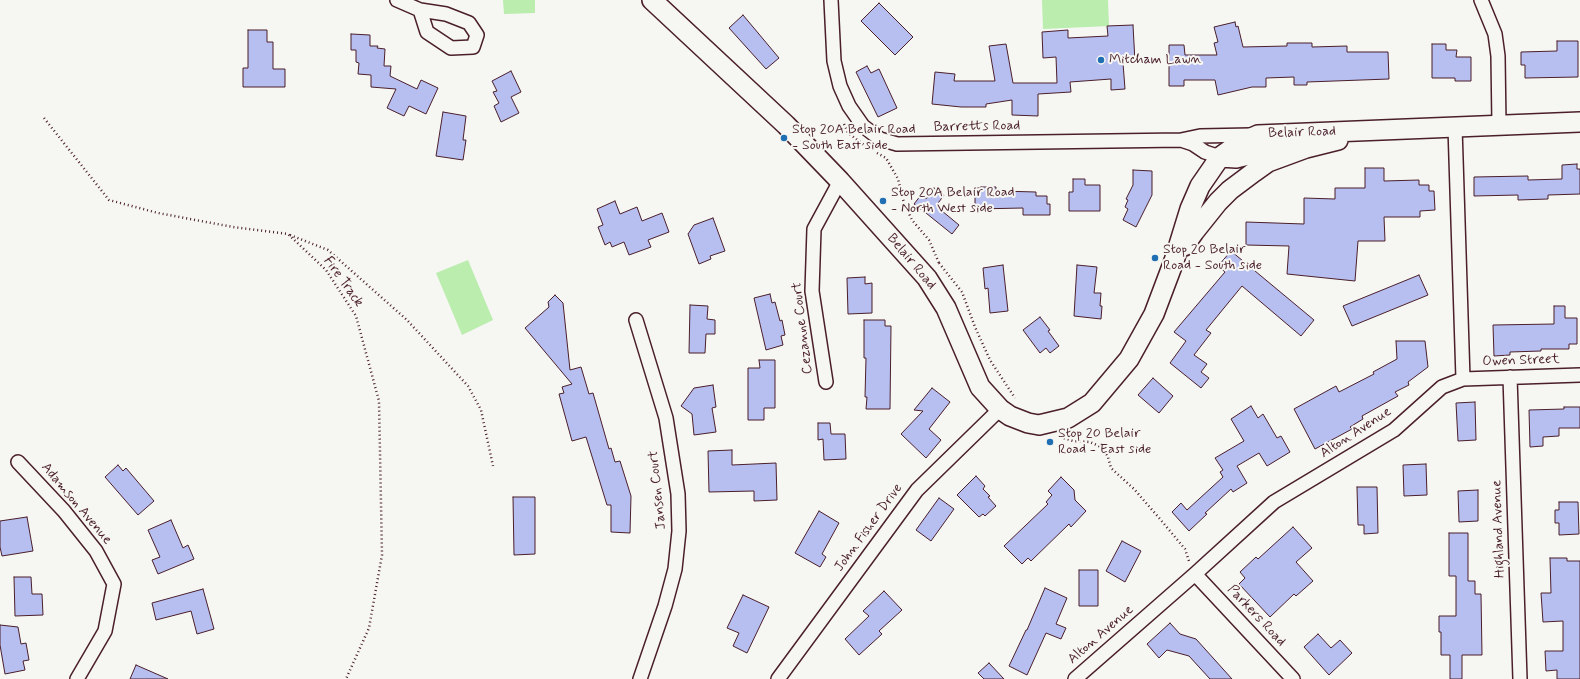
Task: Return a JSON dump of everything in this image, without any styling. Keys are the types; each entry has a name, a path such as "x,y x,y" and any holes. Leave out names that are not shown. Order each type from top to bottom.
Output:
{"main road":[{"name":"Belair Road","path":"652,0 786,125 840,181 927,278 946,308 980,386 1008,404 1010,416 1028,423 1039,424 1068,418 1092,403 1129,359 1154,314 1174,261 1190,209 1200,186 1220,157 1238,144 1258,134 1580,122"},
{"name":"Belair Road","path":"1174,261 1194,232 1230,190 1268,162 1318,145 1385,130"},
{"path":"1220,157 1236,158 1275,145 1318,145"}],"street":[{"path":"397,0 420,10"},
{"name":"Barretts Road","path":"831,0 834,62 840,86 850,106 863,126 880,138 897,144 1181,140 1200,136 1258,134"},
{"path":"1481,0 1494,34 1498,56 1499,125"},
{"path":"1455,127 1463,379"},
{"name":"Barretts Road","path":"1181,140 1220,157"},
{"name":"Cezanne Court","path":"826,382 812,291 814,229 840,181"},
{"name":"Jansen Court","path":"636,320 666,418 678,494 679,531 675,569 665,606 640,679"},
{"name":"Owen Street","path":"1463,379 1580,375"},
{"name":"Highland Avenue","path":"1510,377 1520,679"},
{"name":"Alton Avenue","path":"1075,679 1195,574 1274,502 1394,430 1442,387 1463,379"},
{"name":"John Fisher Drive","path":"778,679 917,490 1008,404"},
{"name":"Adamson Avenue","path":"18,462 64,511 96,551 114,584 105,631 77,679"},
{"name":"Parkers Road","path":"1195,574 1293,679"}],"path":[{"path":"44,118 109,200 158,213 288,234 328,250 407,320 468,386 481,410 493,466"},
{"path":"842,120 848,133 870,150"},
{"path":"876,152 886,158 898,179 904,203 912,220 928,240 939,263 962,292 975,327 1008,404"},
{"name":"Fire Track","path":"288,234 326,270 356,316 379,401 382,555 369,628 346,679"},
{"path":"927,278 939,263"},
{"path":"1039,424 1054,436 1074,441 1090,442 1104,448 1111,468 1134,489 1185,549 1195,574"}],"green space":[{"path":"503,0 535,0 535,13 504,14"},
{"path":"1042,0 1108,0 1109,26 1043,29"},
{"path":"468,260 493,320 462,335 436,273"}],"building":[{"path":"879,3 913,37 895,55 861,21"},
{"path":"743,15 779,58 766,69 729,28"},
{"path":"1235,22 1236,27 1238,26 1243,47 1287,46 1287,43 1312,43 1312,47 1347,46 1347,52 1388,52 1389,79 1307,82 1307,85 1294,85 1294,77 1266,78 1266,87 1252,87 1218,95 1215,80 1184,80 1184,86 1169,86 1169,45 1184,45 1185,55 1217,55 1214,43 1218,42 1214,27"},
{"path":"1133,25 1135,62 1123,63 1125,89 1111,90 1111,79 1070,82 1071,92 1038,94 1038,116 1012,115 1012,100 986,104 986,107 961,107 932,104 935,72 955,74 954,81 995,81 989,46 1006,44 1013,83 1057,83 1056,57 1043,58 1042,32 1068,30 1068,38 1108,36 1107,26"},
{"path":"248,30 267,30 267,42 273,42 273,69 285,69 285,87 243,87 243,68 248,68"},
{"path":"351,34 370,35 370,46 378,46 377,48 385,49 384,66 391,66 390,76 417,89 421,80 438,88 426,114 409,106 404,116 387,108 396,89 371,87 371,75 358,74 359,63 356,62 356,50 351,50"},
{"path":"1557,41 1578,41 1578,77 1525,78 1525,65 1521,65 1521,52 1557,51"},
{"path":"1432,44 1446,44 1446,50 1457,50 1456,57 1471,57 1471,81 1455,81 1455,78 1432,78"},
{"path":"867,66 871,73 879,69 897,108 878,117 856,72"},
{"path":"511,71 521,92 511,97 519,113 501,122 494,106 499,103 493,92 497,91 492,81"},
{"path":"443,112 466,116 463,140 466,140 463,160 436,156"},
{"path":"1577,164 1577,169 1580,169 1580,194 1548,195 1548,199 1518,200 1518,195 1474,196 1474,177 1528,176 1528,180 1562,179 1562,165"},
{"path":"1365,168 1384,168 1384,181 1419,180 1419,185 1429,185 1429,191 1434,191 1435,210 1420,211 1420,217 1384,217 1385,241 1358,241 1355,281 1287,274 1289,246 1246,245 1246,222 1304,224 1304,198 1335,199 1335,188 1365,188"},
{"path":"1133,170 1152,171 1152,195 1136,227 1123,220 1128,209 1125,207 1128,200 1126,199 1133,185"},
{"path":"1073,179 1085,179 1085,185 1100,185 1100,211 1069,211 1069,192 1073,192"},
{"path":"996,187 996,190 1000,191 1036,192 1036,196 1047,196 1047,204 1050,204 1050,215 1023,215 1023,208 975,209 975,188"},
{"path":"934,188 944,195 936,206 959,225 952,234 921,209 918,210 919,208 914,204 921,195 926,199"},
{"path":"615,201 620,214 637,207 642,221 662,213 669,232 648,240 651,247 629,255 624,242 612,247 610,242 605,245 598,227 603,225 597,209"},
{"path":"713,218 725,251 710,256 711,259 699,264 688,234 694,225"},
{"path":"1231,251 1314,320 1301,336 1242,286 1206,330 1211,333 1194,355 1207,364 1201,372 1209,378 1201,388 1170,363 1186,341 1174,332 1225,272 1218,266"},
{"path":"1003,265 1008,311 990,313 988,288 985,289 983,268"},
{"path":"1077,265 1097,267 1094,293 1101,293 1101,319 1074,316"},
{"path":"1419,275 1428,295 1352,326 1343,306"},
{"path":"865,277 865,284 872,283 872,313 848,314 847,278"},
{"path":"770,294 772,303 775,302 780,321 782,320 785,335 781,336 783,345 766,350 754,298"},
{"path":"555,295 563,303 570,370 581,367 589,394 593,393 609,449 611,448 615,462 620,461 631,496 630,533 611,532 611,505 607,505 586,437 572,441 559,394 564,393 562,387 572,384 525,328 549,307 548,302"},
{"path":"690,305 708,306 707,319 715,320 715,334 706,334 705,353 689,353"},
{"path":"1554,306 1565,306 1565,318 1577,318 1577,344 1569,344 1569,349 1541,349 1541,351 1510,352 1510,355 1494,356 1493,325 1554,324"},
{"path":"1040,317 1050,330 1048,331 1059,346 1050,353 1046,348 1040,353 1023,330"},
{"path":"864,320 885,320 885,326 891,326 890,409 866,409 867,397 865,397 866,358 864,358"},
{"path":"1396,341 1425,341 1428,367 1408,382 1409,385 1395,392 1398,396 1362,416 1363,419 1350,427 1352,429 1315,449 1294,409 1336,386 1339,392 1374,374 1373,372 1397,359"},
{"path":"759,360 775,360 775,408 764,408 764,420 748,420 748,368 760,368"},
{"path":"1153,378 1173,396 1159,413 1138,395"},
{"path":"713,385 716,407 712,408 716,432 694,435 692,414 681,406 694,388"},
{"path":"932,388 950,402 929,429 941,440 926,458 901,434 923,411 914,410"},
{"path":"1475,402 1476,440 1458,441 1456,403"},
{"path":"1251,406 1258,418 1263,414 1277,438 1281,436 1290,452 1267,466 1259,453 1237,466 1247,483 1233,492 1231,489 1205,513 1207,514 1189,531 1172,512 1181,503 1187,510 1223,477 1220,472 1223,470 1215,458 1244,441 1231,419"},
{"path":"1564,407 1580,407 1580,428 1559,428 1559,436 1543,437 1543,446 1530,447 1529,410 1564,409"},
{"path":"818,423 830,423 831,434 845,434 846,459 824,460 823,439 818,440"},
{"path":"732,450 732,465 776,463 777,500 754,501 754,491 709,492 708,451"},
{"path":"1426,464 1427,495 1404,496 1403,465"},
{"path":"118,465 123,471 126,468 154,501 138,515 105,477"},
{"path":"976,476 985,486 983,489 990,496 988,497 996,506 985,516 983,514 979,517 957,495"},
{"path":"1061,477 1074,490 1075,500 1086,511 1071,527 1069,524 1031,561 1028,558 1022,564 1004,546 1048,504 1046,502 1052,495 1048,491"},
{"path":"1357,487 1377,487 1378,533 1364,534 1364,525 1358,525"},
{"path":"1478,490 1478,521 1459,522 1458,491"},
{"path":"513,497 535,497 535,554 514,555"},
{"path":"939,498 954,509 931,541 916,530"},
{"path":"1559,502 1578,502 1579,534 1559,535 1559,523 1555,523 1555,510 1559,510"},
{"path":"819,511 839,523 822,554 826,557 820,567 795,553"},
{"path":"27,517 33,551 2,556 0,547 0,521"},
{"path":"171,520 183,548 188,545 194,559 158,574 152,560 160,557 148,530"},
{"path":"1293,527 1312,548 1296,562 1313,581 1296,596 1294,594 1270,617 1239,584 1245,578 1240,572 1256,557 1258,559"},
{"path":"1449,533 1468,533 1468,581 1475,581 1475,594 1481,594 1482,655 1462,655 1462,679 1450,679 1450,655 1441,655 1439,616 1456,616 1456,576 1449,576"},
{"path":"1122,541 1141,551 1125,582 1106,571"},
{"path":"1550,558 1567,558 1567,561 1580,561 1580,679 1557,679 1557,670 1546,671 1545,651 1563,651 1563,621 1543,622 1541,593 1551,593"},
{"path":"1079,570 1098,570 1098,606 1079,606"},
{"path":"14,577 31,577 32,594 42,594 43,615 15,616"},
{"path":"1045,588 1067,598 1056,624 1066,628 1061,639 1046,633 1027,675 1009,666 1027,630"},
{"path":"203,589 214,629 197,634 191,611 156,620 152,603"},
{"path":"884,591 902,610 879,631 882,634 859,655 845,639 869,616 863,611"},
{"path":"743,595 769,607 747,653 733,646 739,633 727,628"},
{"path":"1170,623 1180,634 1196,639 1232,679 1210,679 1189,656 1167,650 1159,658 1147,644"},
{"path":"0,625 18,627 21,644 26,643 29,660 23,661 25,670 5,674 0,645"},
{"path":"1318,634 1331,648 1340,640 1352,653 1329,675 1304,647"},
{"path":"989,663 1004,679 984,679 978,673"},
{"path":"136,665 168,679 130,679"}],"place":[{"name":"Mitcham Lawn","path":"1101,60"},
{"name":"Stop 20A Belair Road - South East side","path":"784,138"},
{"name":"Stop 20A Belair Road - North West side","path":"883,201"},
{"name":"Stop 20 Belair Road - South side","path":"1155,258"},
{"name":"Stop 20 Belair Road - East side","path":"1050,442"}]}
